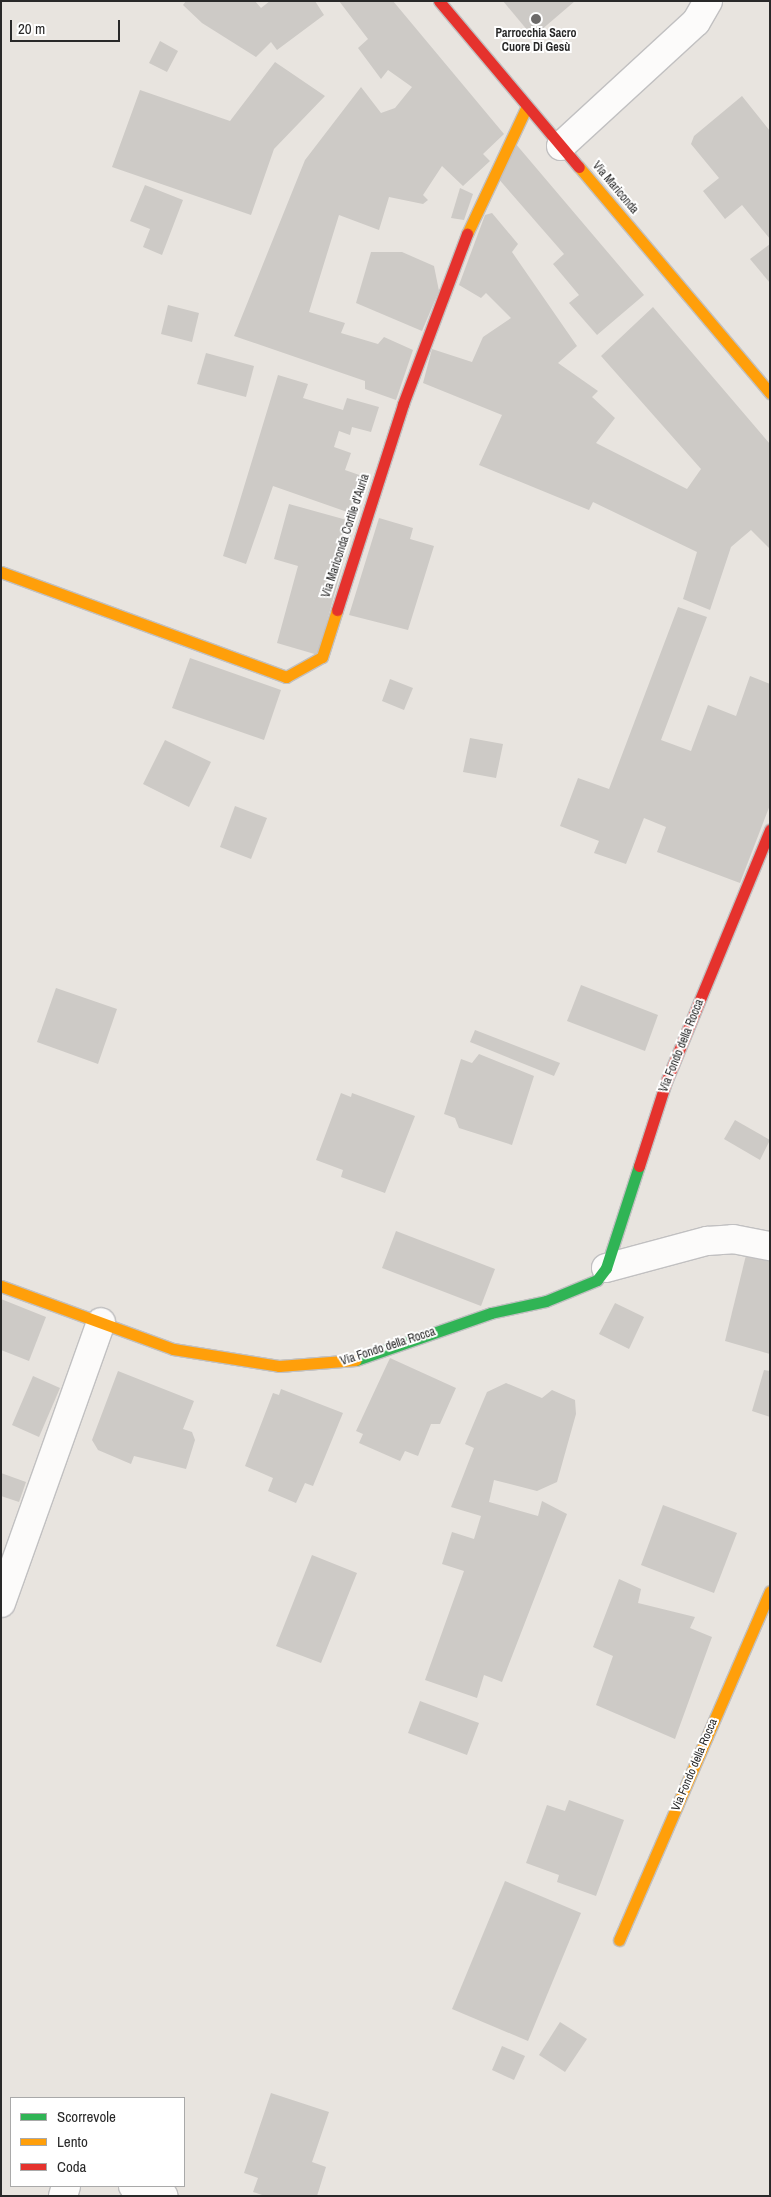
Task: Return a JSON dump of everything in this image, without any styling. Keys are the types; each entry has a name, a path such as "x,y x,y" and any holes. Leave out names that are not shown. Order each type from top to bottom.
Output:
{"street":[{"name":"Via Mariconda","path":"439,1 770,393"},
{"path":"561,146 696,22 708,1"},
{"name":"Via Mariconda Cortile d'Auria","path":"1,572 286,677 322,657 406,395 476,211 527,106"},
{"name":"Via Fondo della Rocca","path":"1,1286 173,1349 279,1366 343,1364 492,1313 546,1301 597,1280 606,1268 666,1082 770,830"},
{"name":"Via Fondo della Rocca","path":"606,1268 706,1241 732,1239 770,1246"},
{"path":"1,1604 101,1322"},
{"name":"Via Fondo della Rocca","path":"620,1940 770,1591"},
{"path":"136,2187 163,2196"}],"building":[{"path":"186,1 255,1 261,8 270,1 315,1 324,15 277,50 271,42 256,57 202,23 183,5"},
{"path":"339,1 393,1 504,134 483,154 490,161 463,186 442,166 423,195 428,200 423,204 389,197 379,230 339,215 309,312 345,323 341,333 378,344 384,337 413,350 396,400 365,389 365,381 234,336 305,160 361,87 381,113 395,108 412,87 388,70 381,79 358,48 368,39"},
{"name":"Parrocchia Sacro Cuore Di Gesù","path":"503,1 575,1 533,37"},
{"path":"160,41 178,51 167,72 149,63"},
{"path":"275,62 325,96 274,149 251,215 112,167 140,90 230,121"},
{"path":"742,96 770,131 770,239 742,205 725,219 703,191 719,178 691,144 694,136"},
{"path":"515,143 644,295 597,335 569,303 579,295 553,264 564,254 497,177"},
{"path":"145,185 183,200 162,255 143,247 150,229 130,221"},
{"path":"460,188 473,194 464,220 451,218"},
{"path":"492,213 518,244 512,252 577,346 558,363 598,391 592,397 615,418 596,443 687,489 701,469 601,356 653,307 770,444 770,549 751,530 731,547 710,610 683,599 697,552 593,502 589,510 479,465 502,415 423,383 432,349 472,362 483,337 511,318 486,293 481,298 459,285 485,215"},
{"path":"770,244 770,283 750,259"},
{"path":"371,252 402,252 434,266 439,291 422,331 356,303"},
{"path":"168,305 199,313 192,342 161,334"},
{"path":"206,353 254,366 246,397 197,384"},
{"path":"278,375 308,384 303,398 343,410 347,398 379,407 371,432 352,427 350,435 339,431 334,447 351,453 345,470 365,477 353,514 273,486 246,564 223,556"},
{"path":"289,504 354,522 318,655 277,643 298,566 274,559"},
{"path":"379,518 413,528 410,539 434,546 408,630 349,615"},
{"path":"678,607 707,617 661,740 691,751 708,705 736,716 750,676 770,684 770,805 740,883 657,852 666,827 644,818 626,864 594,853 599,841 560,826 578,778 609,789"},
{"path":"190,658 281,690 264,740 172,708"},
{"path":"390,679 413,688 404,710 382,701"},
{"path":"470,738 503,744 496,778 463,772"},
{"path":"165,740 211,762 189,807 143,784"},
{"path":"235,806 267,818 251,859 220,847"},
{"path":"581,985 658,1015 645,1051 567,1021"},
{"path":"56,988 117,1009 98,1064 37,1042"},
{"path":"475,1030 560,1063 554,1076 470,1042"},
{"path":"479,1054 534,1076 512,1145 459,1128 455,1118 444,1114 461,1059 472,1063"},
{"path":"341,1093 351,1097 352,1093 415,1116 385,1193 341,1177 343,1170 316,1160"},
{"path":"735,1120 770,1140 760,1160 724,1139"},
{"path":"396,1231 495,1269 481,1306 382,1268"},
{"path":"747,1251 770,1258 770,1354 725,1341"},
{"path":"1,1299 46,1317 29,1361 1,1350"},
{"path":"615,1303 644,1317 629,1349 599,1334"},
{"path":"390,1358 456,1388 440,1424 431,1424 418,1456 405,1451 400,1461 359,1443 363,1434 356,1431"},
{"path":"764,1370 770,1371 770,1417 752,1411"},
{"path":"118,1371 194,1401 183,1429 192,1432 195,1440 186,1469 134,1456 131,1464 98,1450 92,1440"},
{"path":"33,1376 60,1388 39,1437 12,1425"},
{"path":"506,1383 542,1398 552,1390 575,1400 576,1414 557,1482 537,1491 494,1480 489,1502 538,1516 542,1501 567,1514 502,1682 484,1675 477,1698 425,1680 464,1571 442,1564 452,1532 474,1539 481,1516 451,1507 474,1448 465,1444 487,1392"},
{"path":"281,1389 343,1413 313,1486 305,1483 296,1503 268,1491 273,1478 245,1466 273,1393 279,1395"},
{"path":"1,1473 26,1482 19,1502 1,1496"},
{"path":"663,1505 737,1533 714,1593 641,1565"},
{"path":"312,1555 357,1573 321,1663 276,1646"},
{"path":"619,1579 641,1589 638,1603 695,1617 690,1628 712,1637 675,1739 596,1705 613,1656 593,1647"},
{"path":"420,1701 479,1723 467,1755 408,1733"},
{"path":"569,1800 624,1820 596,1896 557,1882 559,1875 526,1863 547,1805 565,1811"},
{"path":"505,1881 581,1913 528,2041 452,2009"},
{"path":"560,2022 587,2039 565,2072 539,2055"},
{"path":"502,2046 525,2056 514,2080 492,2070"},
{"path":"271,2093 329,2112 312,2162 326,2167 317,2196 265,2196 253,2192 258,2178 244,2173"}],"traffic: fast":[{"path":"356,1360 491,1313 546,1301 597,1280 606,1268 639,1166"}],"traffic: slow":[{"path":"467,234 527,106"},
{"path":"579,167 770,393"},
{"path":"1,572 286,677 322,657 337,610"},
{"path":"1,1286 173,1349 279,1366 356,1360"},
{"path":"619,1940 770,1591"}],"traffic: jam":[{"path":"439,1 579,167"},
{"path":"337,610 403,404 467,234"},
{"path":"639,1166 666,1082 770,830"}],"place":[{"name":"Parrocchia Sacro Cuore Di Gesù","path":"536,19"}]}
